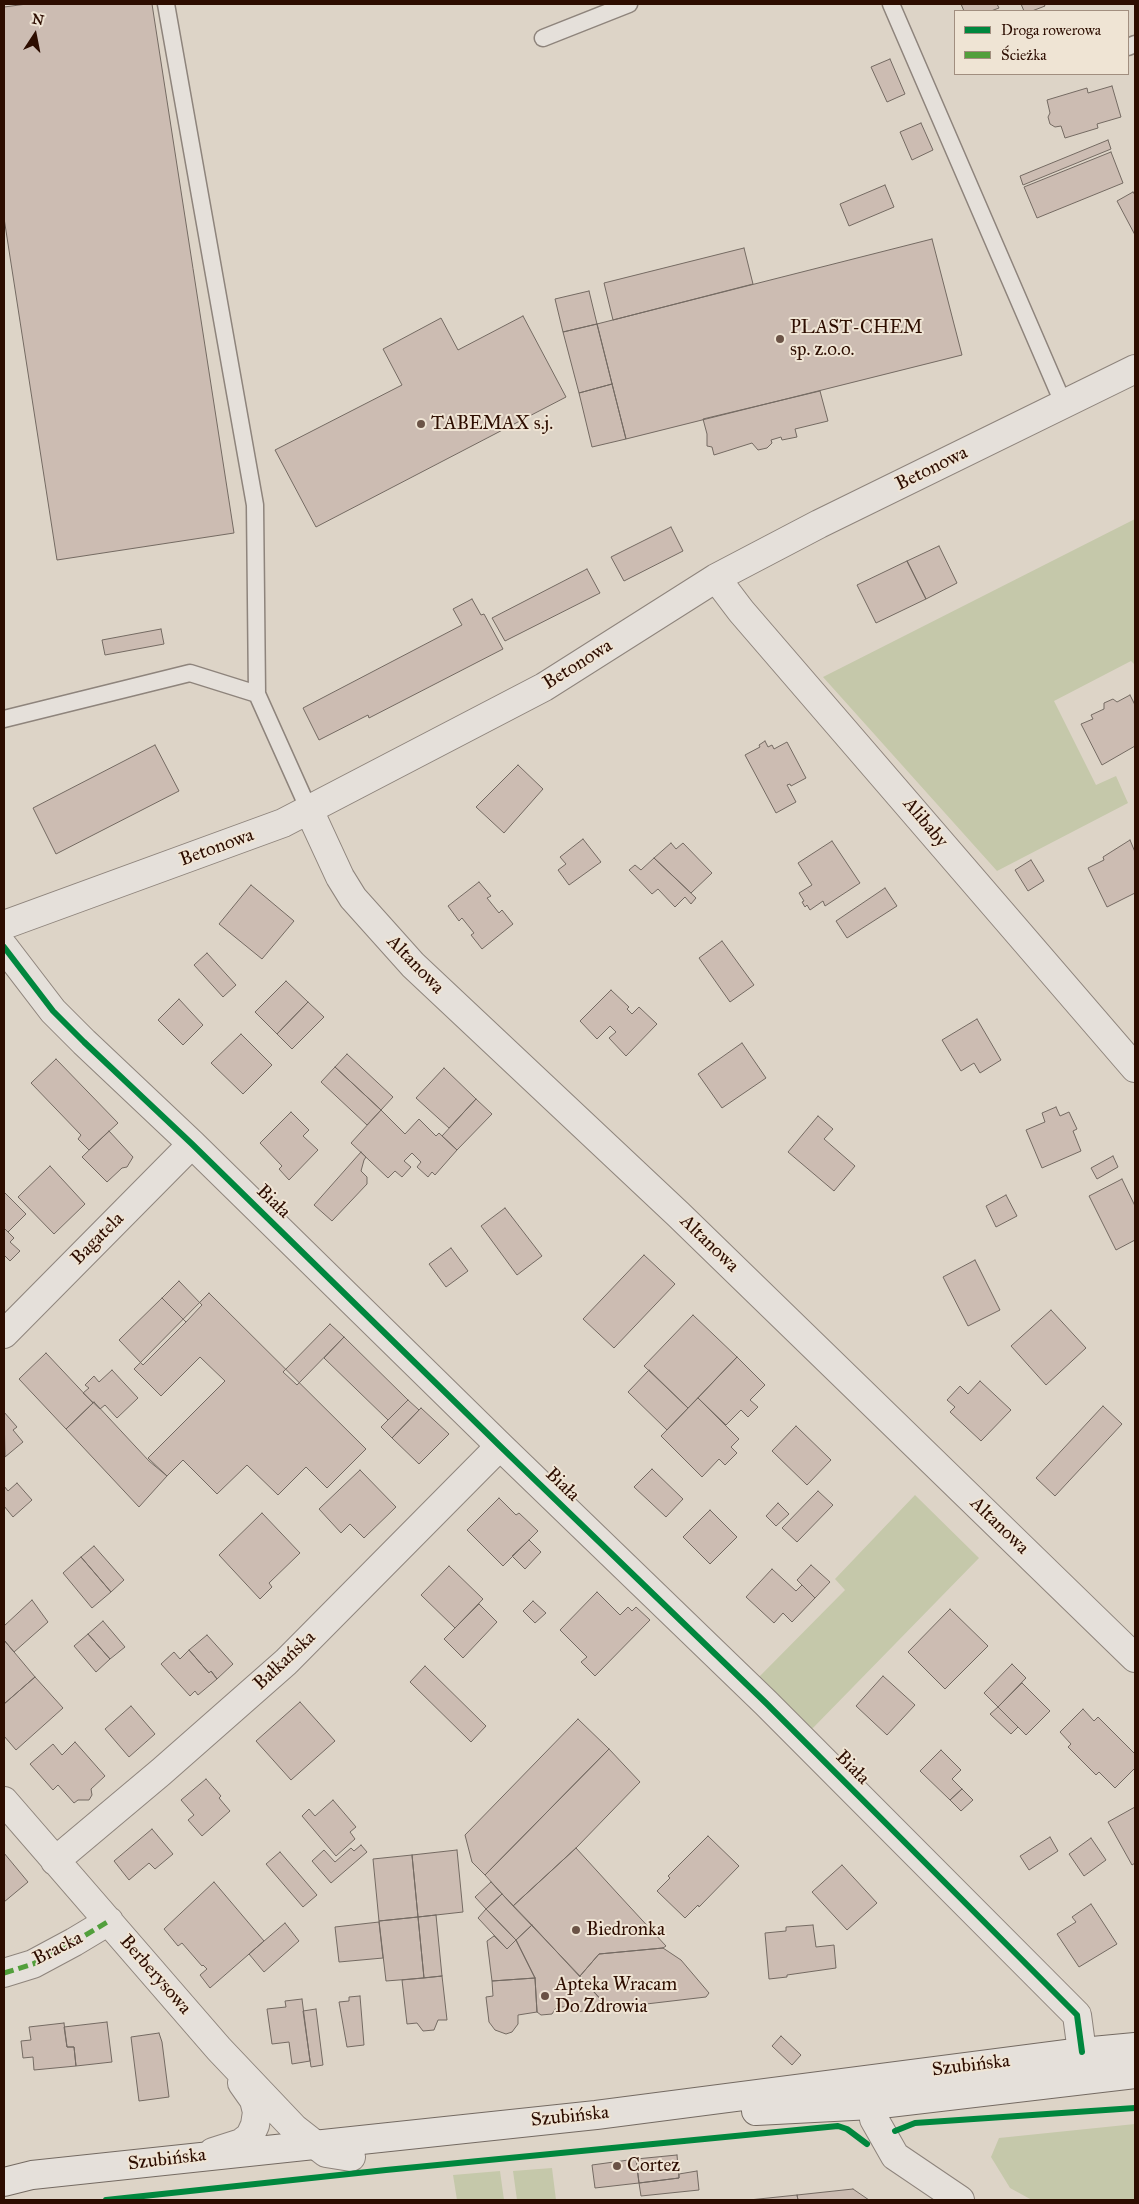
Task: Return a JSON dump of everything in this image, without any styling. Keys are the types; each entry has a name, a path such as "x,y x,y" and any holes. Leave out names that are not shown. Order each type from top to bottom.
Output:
{"street":[{"name":"Betonowa","path":"4,925 247,837 309,810 544,687 716,578 819,524 1135,369"},
{"name":"Alibaby","path":"716,578 741,611 1135,1068"},
{"name":"Altanowa","path":"309,810 340,877 352,898 413,964 679,1215 1132,1650"},
{"name":"Biała","path":"4,947 53,1010 766,1703 1077,2015 1082,2052"},
{"name":"Bagatela","path":"4,1334 192,1144"},
{"name":"Bałkańska","path":"55,1861 161,1772 286,1662 500,1446"},
{"name":"Berberysowa","path":"4,1801 219,2049 294,2128 312,2144"},
{"name":"Bracka","path":"4,1973 33,1964 109,1921"},
{"name":"Szubińska","path":"4,2182 32,2175 596,2114 1082,2052 1135,2047"},
{"path":"179,2158 224,2150 241,2144 250,2136 255,2125 256,2112 254,2100 219,2049"},
{"name":"Szubińska","path":"4,2189 44,2189 352,2157 761,2110 872,2105 1135,2074"},
{"path":"872,2105 874,2119 883,2139 894,2156 960,2200"},
{"path":"312,2144 326,2153 352,2157"}],"lane":[{"path":"166,4 254,504 256,694 309,810"},
{"path":"543,38 628,4"},
{"path":"891,4 1064,405"},
{"path":"4,718 190,673 256,694"}],"green space":[{"path":"1135,519 1135,665 1131,661 1054,701 1096,785 1116,776 1128,803 997,871 823,677"},
{"path":"915,1495 979,1558 811,1730 758,1678 845,1590 835,1579"},
{"path":"1135,2124 1135,2200 1032,2200 1010,2188 991,2157 999,2138"},
{"path":"552,2168 556,2200 517,2200 513,2171"},
{"path":"500,2171 504,2200 457,2200 453,2175"}],"building":[{"path":"27,4 152,4 234,533 57,560 4,218 4,7"},
{"path":"961,4 997,4 999,8 994,10 964,10"},
{"path":"1021,4 1044,4 1045,6 1035,10 1024,10"},
{"path":"890,59 905,94 887,102 871,67"},
{"path":"1112,86 1121,117 1097,124 1098,128 1065,138 1061,126 1055,127 1050,124 1047,100 1087,88 1088,93"},
{"path":"921,123 933,150 912,160 900,132"},
{"path":"1108,140 1111,149 1023,185 1020,176"},
{"path":"1111,152 1123,183 1037,218 1024,187"},
{"path":"885,185 894,207 849,226 840,204"},
{"path":"1133,192 1135,195 1135,235 1117,201"},
{"name":"PLAST-CHEM sp. z.o.o.","path":"932,239 962,355 626,439 597,324"},
{"path":"744,248 753,284 613,320 604,283"},
{"path":"589,291 597,324 563,332 555,299"},
{"name":"TABEMAX s.j.","path":"523,316 566,397 316,527 275,450 402,385 383,349 441,318 458,350"},
{"path":"597,324 612,384 579,393 563,332"},
{"path":"612,384 626,439 592,447 579,393"},
{"path":"820,391 828,421 795,429 797,437 782,440 781,437 771,440 772,443 767,448 758,450 752,443 714,455 712,447 707,446 707,434 703,419"},
{"path":"671,527 683,551 624,581 611,557"},
{"path":"939,546 957,583 926,599 907,561"},
{"path":"907,561 926,599 876,623 857,585"},
{"path":"587,569 600,593 505,641 492,618"},
{"path":"472,599 481,615 484,614 503,649 369,718 368,715 319,740 303,708 462,625 453,609"},
{"path":"161,629 164,644 105,655 102,640"},
{"path":"1130,695 1135,705 1135,746 1102,765 1081,724 1093,719 1091,715 1104,709 1104,703 1113,699 1117,702"},
{"path":"765,741 768,747 772,745 774,749 787,742 806,778 791,786 790,784 787,785 796,802 776,813 745,755 760,747 759,745"},
{"path":"155,745 179,791 56,854 33,808"},
{"path":"518,765 543,789 504,833 476,807"},
{"path":"583,839 601,862 569,885 558,870 566,864 560,857"},
{"path":"1130,840 1135,852 1135,893 1107,907 1088,868 1104,860 1103,857"},
{"path":"832,841 860,883 825,906 823,901 810,910 807,905 805,907 799,893 812,885 798,863"},
{"path":"671,843 676,849 683,843 712,873 691,893 654,858"},
{"path":"654,858 696,898 691,904 685,897 675,907 658,889 652,894 629,870 635,865 641,870"},
{"path":"1031,860 1044,881 1028,891 1015,870"},
{"path":"479,882 491,896 487,898 499,913 502,910 513,924 482,949 471,935 474,933 462,918 459,921 448,906"},
{"path":"251,885 294,921 262,959 219,924"},
{"path":"885,888 897,906 847,938 836,921"},
{"path":"722,941 754,985 730,1002 699,958"},
{"path":"207,953 236,985 223,997 194,965"},
{"path":"286,981 308,1002 277,1034 255,1012"},
{"path":"611,990 629,1007 627,1009 632,1014 639,1007 657,1024 626,1056 609,1038 616,1032 610,1026 597,1039 580,1021"},
{"path":"179,999 203,1025 183,1045 158,1020"},
{"path":"308,1002 324,1017 292,1049 277,1034"},
{"path":"977,1019 1001,1060 980,1073 974,1063 961,1071 942,1040"},
{"path":"241,1034 272,1065 243,1094 211,1063"},
{"path":"742,1043 766,1078 722,1108 698,1074"},
{"path":"347,1054 393,1097 381,1110 335,1067"},
{"path":"56,1059 118,1123 89,1150 78,1139 81,1135 31,1083"},
{"path":"335,1067 381,1110 367,1125 321,1082"},
{"path":"444,1068 476,1099 449,1128 416,1098"},
{"path":"476,1099 492,1114 457,1150 442,1136"},
{"path":"1056,1107 1060,1116 1069,1112 1077,1129 1073,1131 1081,1151 1042,1168 1026,1130 1045,1122 1042,1113"},
{"path":"381,1110 405,1134 419,1119 436,1136 439,1133 457,1150 435,1175 432,1172 428,1177 417,1167 421,1162 412,1153 404,1161 411,1167 402,1177 395,1171 388,1178 351,1143"},
{"path":"291,1112 309,1130 303,1136 318,1150 289,1180 279,1169 282,1166 260,1143"},
{"path":"818,1116 833,1129 824,1139 855,1166 834,1191 788,1152"},
{"path":"109,1131 133,1157 127,1167 122,1168 107,1182 82,1157"},
{"path":"361,1152 366,1157 361,1171 367,1177 367,1184 332,1221 314,1205"},
{"path":"1113,1156 1118,1167 1097,1179 1091,1168"},
{"path":"50,1166 85,1204 54,1234 18,1197"},
{"path":"1122,1179 1135,1206 1135,1240 1116,1250 1089,1196"},
{"path":"4,1192 26,1214 8,1232 4,1228"},
{"path":"1006,1195 1017,1216 996,1227 986,1206"},
{"path":"505,1208 542,1256 517,1275 481,1226"},
{"path":"4,1228 14,1238 10,1242 20,1251 10,1261 4,1255"},
{"path":"451,1248 468,1271 446,1287 429,1264"},
{"path":"644,1255 675,1284 614,1348 583,1319"},
{"path":"975,1260 1000,1310 968,1326 943,1277"},
{"path":"179,1281 202,1305 186,1322 162,1298"},
{"path":"209,1293 366,1449 327,1488 306,1467 278,1495 247,1465 217,1494 183,1460 167,1476 148,1458 225,1381 200,1357 161,1396 134,1369"},
{"path":"162,1298 186,1322 143,1365 119,1340"},
{"path":"1051,1310 1086,1348 1046,1385 1011,1346"},
{"path":"693,1315 737,1357 688,1408 644,1366"},
{"path":"330,1324 344,1337 297,1385 283,1372"},
{"path":"344,1337 408,1400 388,1420 324,1358"},
{"path":"46,1353 93,1403 66,1429 19,1379"},
{"path":"737,1357 765,1385 750,1400 758,1407 748,1417 741,1410 726,1425 698,1398"},
{"path":"112,1370 138,1398 117,1418 105,1405 100,1409 83,1393 89,1388 85,1385 94,1376 99,1382"},
{"path":"649,1370 688,1408 667,1430 628,1392"},
{"path":"980,1381 1011,1410 981,1441 950,1412 955,1407 947,1400 960,1386 968,1394"},
{"path":"698,1398 739,1439 731,1447 737,1453 725,1465 719,1459 702,1477 661,1436"},
{"path":"408,1400 419,1410 392,1438 381,1427"},
{"path":"94,1402 149,1461 167,1476 139,1507 66,1429"},
{"path":"1103,1406 1122,1424 1055,1496 1036,1478"},
{"path":"421,1408 449,1434 419,1464 392,1438"},
{"path":"4,1412 17,1427 13,1430 23,1442 5,1457"},
{"path":"796,1426 831,1460 807,1485 772,1451"},
{"path":"652,1469 683,1499 666,1517 634,1487"},
{"path":"360,1470 396,1507 364,1538 350,1524 341,1533 319,1509"},
{"path":"17,1483 32,1500 13,1517 4,1506 4,1486 8,1491"},
{"path":"818,1491 833,1505 797,1542 782,1528"},
{"path":"499,1498 516,1515 519,1513 538,1531 503,1566 467,1530"},
{"path":"778,1503 789,1514 776,1526 766,1516"},
{"path":"710,1510 737,1537 710,1564 683,1537"},
{"path":"262,1513 300,1553 269,1583 272,1587 260,1599 219,1555"},
{"path":"529,1540 541,1552 525,1569 512,1556"},
{"path":"94,1546 124,1580 111,1592 81,1557"},
{"path":"81,1557 111,1592 92,1608 63,1573"},
{"path":"811,1565 830,1582 815,1598 797,1580"},
{"path":"449,1566 483,1599 455,1628 421,1595"},
{"path":"772,1569 796,1591 802,1585 815,1598 792,1622 783,1613 774,1623 746,1597"},
{"path":"597,1592 620,1615 628,1607 632,1611 636,1607 650,1620 595,1676 581,1662 587,1657 560,1630"},
{"path":"32,1600 48,1622 14,1652 4,1640 4,1626"},
{"path":"533,1601 546,1613 535,1623 523,1611"},
{"path":"479,1604 497,1622 463,1658 444,1639"},
{"path":"950,1609 988,1646 945,1689 908,1652"},
{"path":"103,1621 125,1647 110,1659 88,1634"},
{"path":"88,1634 110,1659 96,1672 74,1646"},
{"path":"207,1635 233,1664 217,1679 211,1671 209,1673 189,1650"},
{"path":"4,1640 35,1677 4,1704"},
{"path":"189,1650 209,1673 211,1671 217,1679 198,1695 195,1691 190,1696 161,1664 174,1652 180,1659"},
{"path":"1012,1664 1026,1678 998,1707 984,1693"},
{"path":"425,1666 486,1726 471,1742 410,1682"},
{"path":"883,1676 915,1705 887,1735 856,1706"},
{"path":"35,1677 63,1708 16,1750 4,1736 4,1704"},
{"path":"1022,1683 1050,1711 1026,1735 998,1707"},
{"path":"300,1702 335,1741 291,1780 256,1741"},
{"path":"131,1706 155,1734 129,1757 105,1729"},
{"path":"998,1707 1018,1727 1011,1734 990,1714"},
{"path":"1083,1709 1094,1721 1098,1717 1135,1754 1135,1768 1115,1788 1099,1772 1096,1775 1068,1747 1071,1744 1060,1732"},
{"path":"578,1719 609,1749 485,1875 472,1862 465,1835"},
{"path":"75,1742 105,1776 91,1789 92,1795 89,1800 78,1800 74,1803 58,1785 53,1790 30,1764 53,1744 62,1755"},
{"path":"609,1749 640,1782 576,1848 513,1906 485,1875"},
{"path":"941,1750 961,1770 952,1779 962,1789 950,1800 920,1771"},
{"path":"206,1779 221,1796 219,1798 230,1811 202,1836 188,1820 194,1815 181,1800"},
{"path":"962,1789 973,1800 961,1811 950,1800"},
{"path":"333,1800 356,1827 350,1832 355,1839 336,1856 302,1816 309,1809 315,1816"},
{"path":"1135,1807 1135,1863 1132,1865 1108,1822"},
{"path":"152,1829 173,1854 155,1869 149,1863 129,1880 114,1861"},
{"path":"708,1836 739,1866 699,1907 698,1905 685,1918 657,1891 670,1878 668,1876"},
{"path":"1050,1837 1058,1851 1029,1870 1020,1856"},
{"path":"1091,1838 1106,1860 1084,1876 1069,1854"},
{"path":"361,1845 367,1852 331,1883 312,1861 324,1850 335,1862 351,1848 354,1851"},
{"path":"576,1848 666,1946 663,1948 599,1954 580,1976 513,1906"},
{"path":"457,1850 463,1912 418,1917 412,1855"},
{"path":"280,1852 317,1895 303,1907 266,1864"},
{"path":"4,1853 28,1882 4,1902"},
{"path":"412,1855 418,1917 379,1921 373,1859"},
{"path":"842,1865 877,1903 847,1930 812,1892"},
{"path":"214,1882 264,1941 210,1988 200,1975 207,1969 202,1966 182,1943 178,1946 164,1929"},
{"path":"491,1882 502,1894 486,1909 475,1897"},
{"path":"502,1894 532,1925 516,1940 486,1909"},
{"path":"1091,1904 1117,1944 1079,1967 1057,1934 1076,1922 1072,1917"},
{"path":"486,1909 516,1940 507,1949 478,1918"},
{"path":"436,1915 442,1976 424,1978 418,1917"},
{"path":"418,1917 424,1978 386,1981 379,1921"},
{"path":"379,1922 383,1958 339,1962 335,1927"},
{"path":"285,1923 299,1941 264,1972 249,1954"},
{"path":"532,1925 604,2003 599,2009 576,2012 568,2006 556,2008 552,2014 541,2015 537,2012 535,1978 516,1940"},
{"path":"813,1925 816,1947 834,1945 836,1968 769,1979 765,1933 786,1931 786,1927"},
{"path":"494,1936 507,1949 516,1940 535,1978 492,1981 487,1941"},
{"path":"663,1948 681,1960 709,1993 706,1997 612,2008 604,2003 580,1976 599,1954"},
{"path":"442,1976 447,2020 438,2020 434,2030 423,2031 417,2023 407,2024 402,1980"},
{"path":"535,1978 537,2012 518,2015 518,2024 512,2032 506,2034 495,2030 489,2022 486,1997 493,1996 492,1981"},
{"path":"360,1996 364,2045 347,2047 339,2002 349,2001 349,1997"},
{"path":"302,1999 310,2061 292,2064 289,2042 272,2044 267,2009 286,2007 285,2001"},
{"path":"316,2009 323,2065 311,2067 303,2011"},
{"path":"107,2022 112,2062 76,2066 74,2047 67,2047 64,2027"},
{"path":"64,2023 67,2047 74,2047 76,2066 34,2070 33,2057 23,2058 21,2041 31,2040 29,2027"},
{"path":"159,2033 162,2042 169,2097 139,2101 131,2037"},
{"path":"781,2036 801,2055 792,2065 772,2046"},
{"path":"677,2155 679,2178 639,2183 636,2159"},
{"path":"636,2159 639,2183 595,2188 592,2165"},
{"path":"697,2171 699,2190 641,2196 639,2183 679,2178 679,2174"},
{"path":"853,2189 869,2200 798,2200 797,2195"},
{"path":"797,2195 798,2200 749,2200"}],"marked path":[{"path":"4,1973 33,1964 109,1921"}],"cycle path":[{"path":"4,947 53,1011 84,1042 192,1144 766,1703 1077,2015 1082,2052"},
{"path":"895,2131 915,2123 1135,2108"},
{"path":"106,2200 386,2170 838,2126 847,2129 867,2144"}],"place":[{"name":"PLAST-CHEM sp. z.o.o.","path":"780,339"},
{"name":"TABEMAX s.j.","path":"421,424"},
{"name":"Biedronka","path":"576,1930"},
{"name":"Apteka Wracam Do Zdrowia","path":"545,1996"},
{"name":"Cortez","path":"617,2166"}]}
